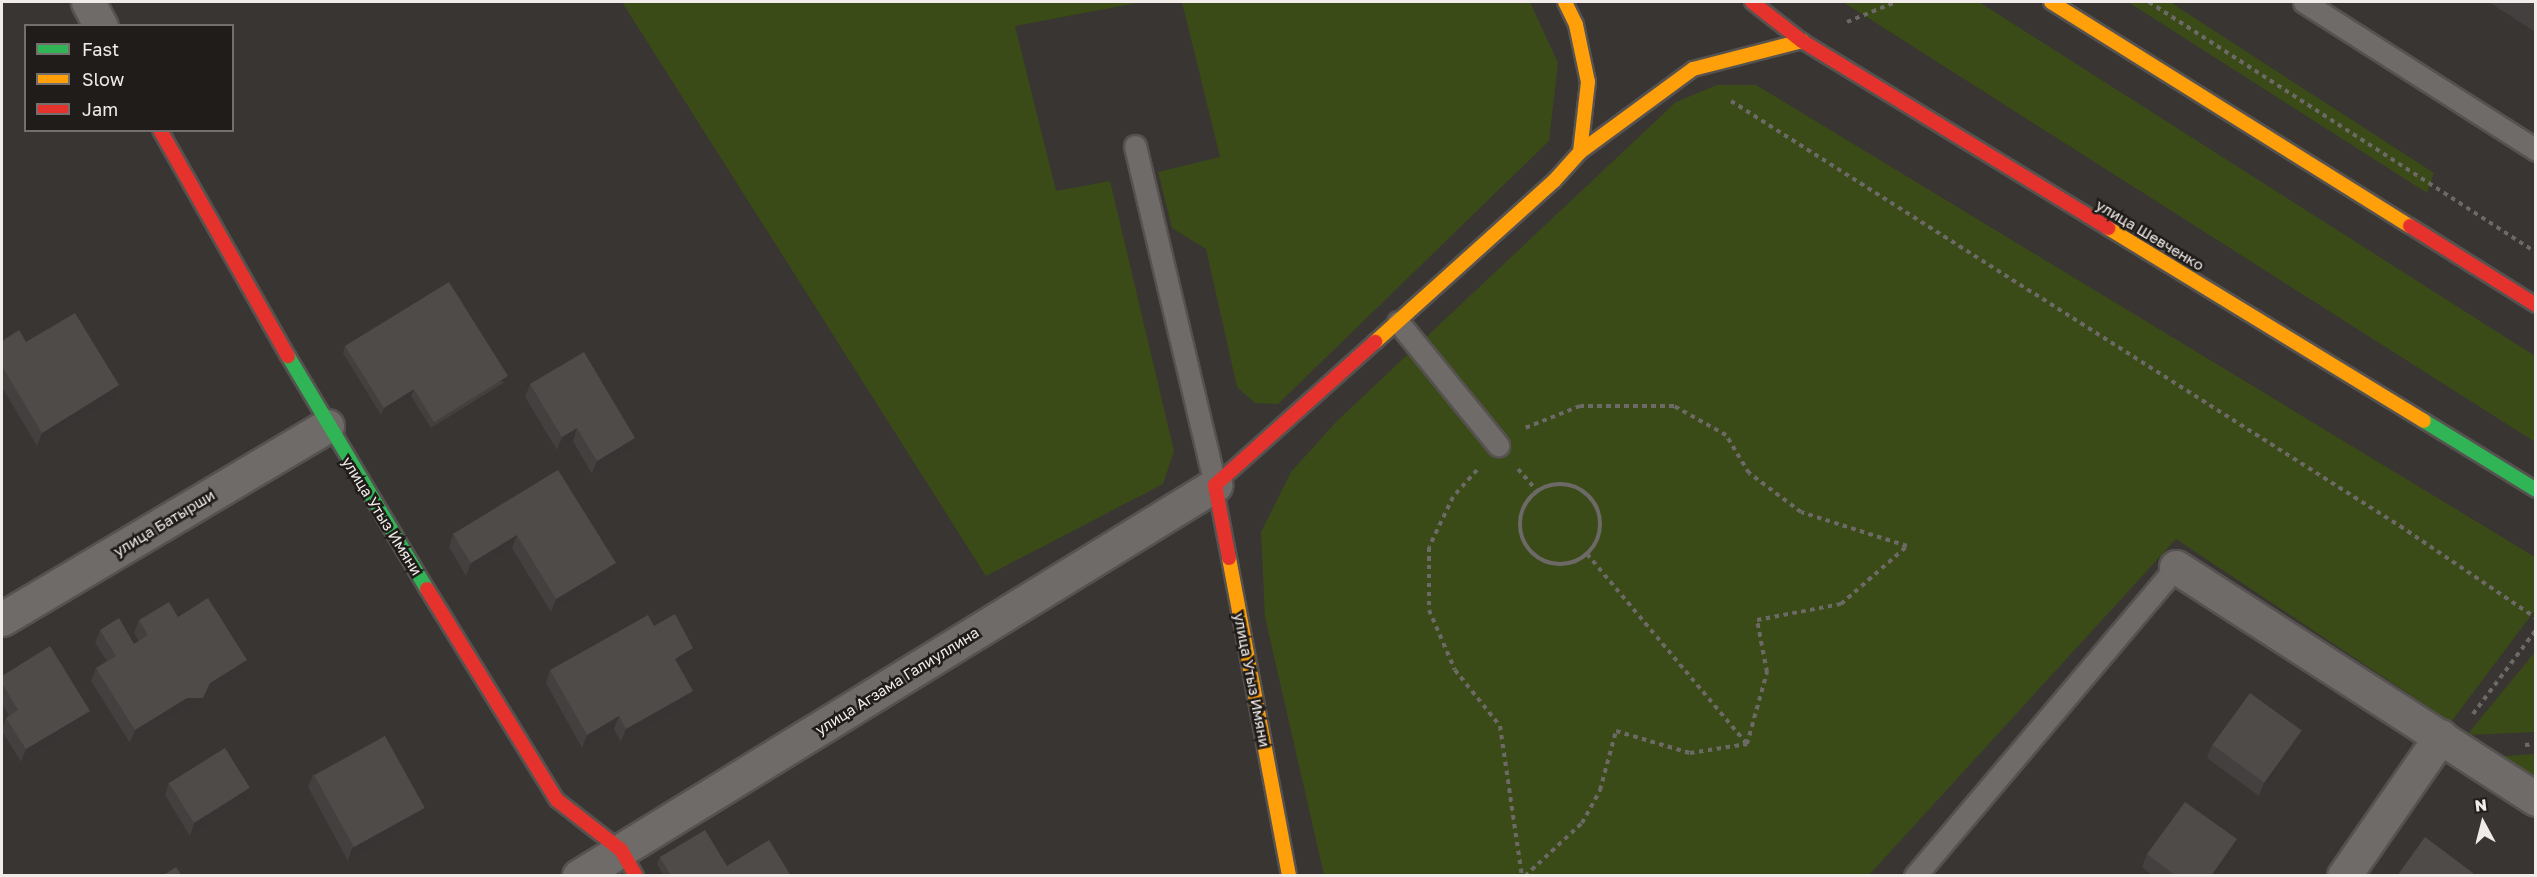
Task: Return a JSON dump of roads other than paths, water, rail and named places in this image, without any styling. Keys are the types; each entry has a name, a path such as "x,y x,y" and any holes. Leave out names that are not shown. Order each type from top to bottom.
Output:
{"street":[{"path":"88,2 100,24"},
{"path":"1565,2 1576,25 1588,82 1580,152"},
{"name":"улица Шевченко","path":"1752,2 1802,41 2535,490"},
{"path":"2051,2 2535,305"},
{"path":"1215,485 1554,181 1580,152 1687,73 1802,41"},
{"name":"улица Утыз Имяни","path":"161,132 327,426 556,800 628,863"},
{"name":"улица Батырши","path":"2,620 327,426"},
{"name":"улица Утыз Имяни","path":"1215,485 1289,876"},
{"name":"улица Агзама Галиуллина","path":"579,876 628,863 1215,485"},
{"path":"2176,567 2535,799"},
{"path":"2344,876 2415,771 2446,740"}],"lane":[{"path":"2304,2 2535,150"},
{"path":"1135,146 1215,485"},
{"path":"1398,322 1498,445"},
{"path":"1915,876 2176,567"}]}
